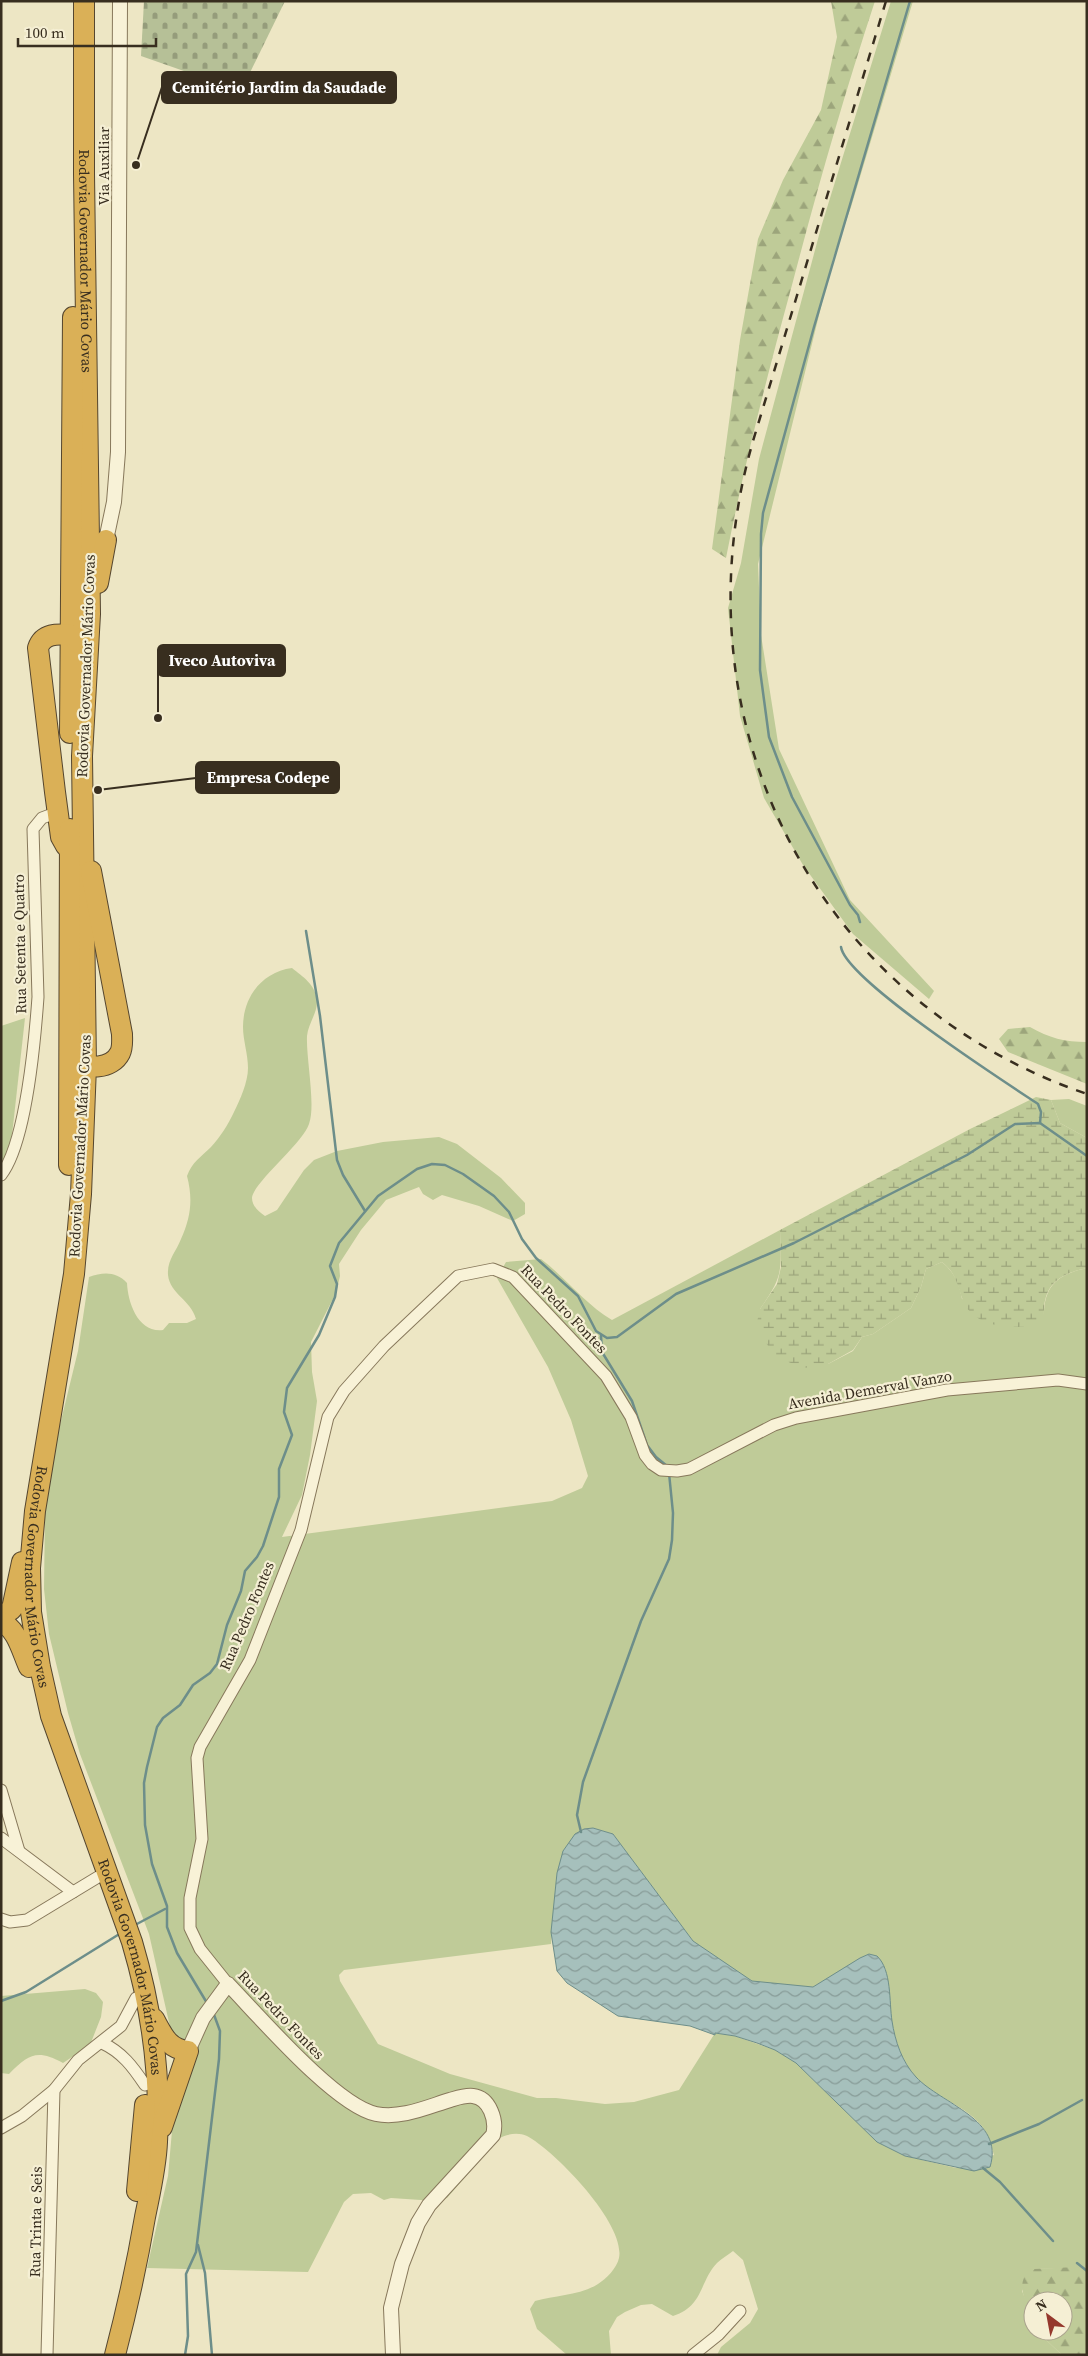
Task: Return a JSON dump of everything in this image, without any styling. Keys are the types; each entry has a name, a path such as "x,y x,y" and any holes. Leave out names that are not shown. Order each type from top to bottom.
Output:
{"highway":[{"name":"Rodovia Governador Mário Covas","path":"72,1 74,256 71,635 76,852 86,1066 81,1194 74,1274 35,1511 30,1568 31,1612 40,1667 51,1716 132,1942 156,2084 157,2141 134,2281 115,2355"},
{"name":"Rodovia Governador Mário Covas","path":"84,1 84,174 98,544 90,614 76,852 68,1048 69,1191 61,1276 26,1514 22,1560 23,1614 29,1667 45,1733 142,2002 145,2108 135,2208 105,2355"},
{"path":"68,1048 78,1062 86,1066 100,1067 111,1062 119,1055 122,1045 95,884 76,852 62,837 40,672 38,648 40,642 52,635 71,635 79,645 86,672"},
{"path":"1,1617 12,1609 22,1560"},
{"path":"1,1622 8,1625 15,1635 29,1667"},
{"path":"142,2002 166,2041 179,2050 188,2051 157,2141"}],"street":[{"name":"Via Auxiliar","path":"98,544 114,502 118,434 120,1"},
{"name":"Rua Setenta e Quatro","path":"1,1175 10,1161 24,1108 36,1023 38,997 33,829 42,818 58,812"},
{"name":"Rua Pedro Fontes","path":"393,2355 390,2308 402,2264 418,2223 429,2205 493,2135 495,2120 484,2101 472,2096 403,2114 387,2116 363,2110 329,2087 228,1984 200,1949 190,1928 190,1898 202,1839 197,1758 200,1747 250,1660 301,1530 328,1417 344,1391 384,1346 458,1276 471,1272 501,1271 513,1277 606,1376 631,1417 645,1455 652,1464 669,1471"},
{"name":"Avenida Demerval Vanzo","path":"669,1471 689,1469 774,1425 790,1419 947,1390 1058,1380 1087,1384"},
{"path":"1,1790 19,1852"},
{"path":"1,1838 73,1892"},
{"path":"1,1919 10,1922 27,1920 98,1877"},
{"path":"188,2051 203,2018 228,1984"},
{"path":"1,2128 22,2116 54,2090 78,2060 102,2043 121,2026 142,2002"},
{"path":"102,2043 119,2053 145,2085"},
{"name":"Rua Trinta e Seis","path":"47,2355 54,2090"},
{"path":"698,2354 735,2319 740,2311"}],"green space":[{"path":"144,1 285,1 241,91 141,56"},
{"path":"831,1 875,1 852,72 811,214 748,455 726,558 712,549 740,340 758,239 783,180 821,110 837,37"},
{"path":"891,1 913,1 851,207 833,258 758,564 761,635 779,749 850,900 934,991 929,999 853,934 803,865 764,798 740,716 728,608 741,563 759,459 822,224"},
{"path":"292,968 308,981 316,994 316,1009 307,1036 312,1105 309,1124 305,1132 254,1192 252,1201 258,1211 265,1216 277,1210 304,1170 314,1160 337,1151 383,1142 439,1137 457,1144 501,1178 525,1203 525,1214 513,1221 479,1206 442,1195 433,1200 423,1194 419,1187 386,1200 361,1230 339,1264 340,1276 336,1293 311,1342 312,1372 317,1401 310,1455 302,1495 282,1537 552,1501 582,1488 588,1476 571,1420 548,1367 497,1278 506,1262 541,1259 593,1307 612,1320 780,1230 781,1255 777,1280 760,1309 828,1364 853,1351 862,1337 873,1334 911,1308 921,1287 926,1269 942,1262 955,1278 962,1299 1044,1315 1047,1296 1055,1282 1068,1274 1087,1268 1087,2268 1034,2269 1022,2291 1023,2341 1047,2341 1062,2355 717,2355 721,2347 750,2323 758,2309 743,2260 733,2251 711,2270 696,2300 683,2312 673,2316 652,2304 641,2305 617,2317 609,2331 611,2355 567,2355 537,2329 530,2309 535,2301 583,2291 601,2282 611,2273 618,2262 618,2244 612,2227 600,2208 570,2172 539,2144 520,2134 508,2135 498,2139 447,2198 436,2201 391,2198 384,2200 371,2193 353,2194 344,2202 308,2272 147,2268 168,2176 175,2097 173,2040 149,1934 80,1754 68,1713 49,1634 44,1589 45,1512 56,1441 78,1351 89,1277 109,1274 123,1279 127,1283 132,1307 136,1315 147,1327 154,1330 163,1330 169,1323 187,1323 196,1319 190,1307 176,1292 168,1275 170,1260 179,1244 189,1215 190,1192 187,1176 194,1163 224,1131 239,1102 247,1079 248,1068 243,1027 246,1006 256,988 281,970","holes":["593,1828 613,1834 693,1941 741,1976 752,1981 774,1985 813,1987 828,1978 885,1967 892,2024 900,2052 915,2076 922,2083 930,2090 965,2111 983,2127 994,2155 956,2168 905,2156 877,2142 796,2063 775,2050 735,2036 715,2033 679,2090 634,2102 605,2104 556,2098 537,2098 450,2074 378,2044 340,1981 339,1975 344,1970 551,1944 557,1873"]},
{"path":"25,1018 12,1135 8,1153 1,1163 1,1026"},
{"path":"1030,1027 1057,1039 1087,1042 1087,1084 1008,1052 999,1039 1008,1029"},
{"path":"1036,1097 1051,1100 1060,1123 1087,1138 1087,1268 1068,1274 1055,1282 1046,1296 1044,1315 1031,1326 1021,1327 1001,1326 981,1320 973,1315 967,1307 953,1274 942,1262 926,1269 921,1287 911,1308 873,1334 862,1337 853,1350 828,1364 804,1368 778,1358 765,1342 757,1322 760,1309 777,1284 781,1267 780,1230 970,1129"},
{"path":"1069,1099 1087,1106 1087,1138 1060,1123 1051,1100"},
{"path":"85,1989 96,1993 103,2002 101,2017 90,2045 63,2063 40,2055 28,2058 9,2074 1,2073 1,1996"},
{"path":"1087,2268 1087,2355 1062,2355 1047,2341 1073,2341 1073,2291 1023,2291 1024,2278 1034,2269"}],"water":[{"path":"593,1828 613,1834 693,1941 752,1981 813,1987 860,1958 869,1954 877,1956 882,1962 888,1978 893,2029 903,2058 911,2071 927,2087 968,2114 980,2125 988,2136 992,2150 990,2167 974,2171 905,2156 877,2142 796,2063 775,2050 735,2036 715,2033 715,2035 690,2026 618,2016 567,1983 557,1971 551,1932 557,1873 563,1851 575,1834 584,1829"}],"waterway":[{"path":"860,922 858,915 850,905 792,797 769,737 760,670 761,534 763,513 814,327 910,1"},
{"path":"306,931 320,1016 337,1160 343,1175 365,1211"},
{"path":"841,947 850,962 869,982 897,1005 929,1030 1038,1104 1041,1112 1040,1123"},
{"path":"207,2003 177,1953 167,1927 167,1906 152,1864 145,1825 144,1783 147,1767 157,1727 163,1718 180,1705 193,1685 210,1673 217,1664 227,1625 241,1591 245,1571 257,1557 263,1546 279,1497 279,1469 292,1435 284,1412 287,1388 319,1335 335,1297 337,1284 330,1266 339,1243 378,1196 417,1169 432,1164 445,1165 463,1174 494,1196 509,1212 522,1239 536,1258 578,1296 596,1331 607,1338 617,1337 676,1294 794,1243 967,1155 1015,1124 1040,1123 1087,1156"},
{"path":"601,1336 602,1352 632,1401 647,1445 656,1457 667,1466"},
{"path":"581,1832 577,1815 583,1782 641,1621 669,1559 673,1513 669,1473"},
{"path":"135,1925 165,1909"},
{"path":"1,2001 26,1992 121,1933"},
{"path":"185,2355 188,2336 186,2274 196,2252 219,2059 220,2031 213,2012"},
{"path":"989,2144 1039,2124 1082,2100"},
{"path":"983,2168 1000,2182 1053,2241"},
{"path":"198,2245 205,2273 212,2355"},
{"path":"1077,2263 1087,2271"}],"railway":[{"path":"886,1 753,441 733,545 733,647 751,745 787,836 839,919 908,991 990,1050 1087,1094"}],"place":[{"name":"Cemitério Jardim da Saudade","path":"136,165"},
{"name":"Iveco Autoviva","path":"158,718"},
{"name":"Empresa Codepe","path":"98,790"}]}
